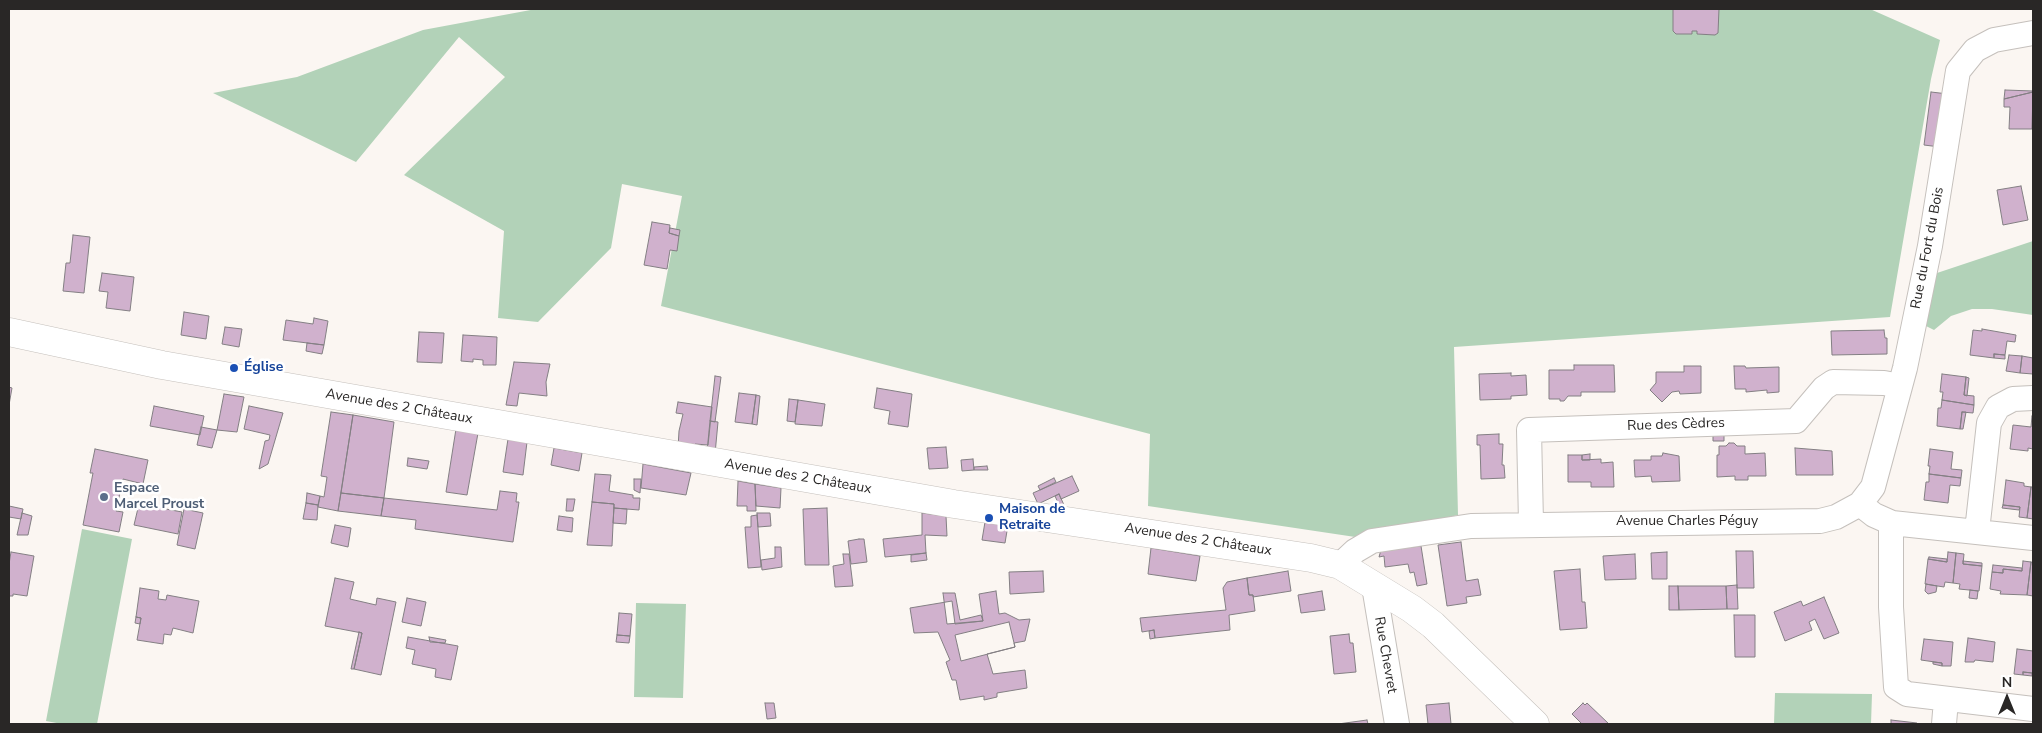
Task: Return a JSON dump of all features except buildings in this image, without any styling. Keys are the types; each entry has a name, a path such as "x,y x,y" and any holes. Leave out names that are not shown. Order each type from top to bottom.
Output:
{"main road":[{"name":"Avenue des 2 Châteaux","path":"9,332 180,368 954,504 1311,558 1340,565 1412,609 1433,625 1535,724"}],"street":[{"name":"Rue du Fort du Bois","path":"1860,504 1874,487 1900,386 1930,246 1958,71 1975,50 1994,40 2033,33"},
{"name":"Rue des Cèdres","path":"1530,524 1529,430 1796,421 1824,388 1833,382 1884,383 1900,386"},
{"path":"1977,532 1989,423 1998,407 2013,399 2033,398"},
{"name":"Avenue Charles Péguy","path":"1340,565 1355,551 1372,541 1472,526 1820,521 1836,517 1860,504"},
{"path":"1860,504 1874,515 1892,523 2033,538"},
{"path":"1892,523 1890,531 1891,607 1896,687 1907,694 2033,709"},
{"name":"Rue Chevret","path":"1374,586 1397,724"},
{"path":"1944,724 1946,700"}],"green space":[{"path":"536,9 1870,9 1940,40 1931,79 1890,317 1454,347 1458,515 1362,538 1148,506 1150,434 661,306 682,196 622,184 611,248 538,322 498,318 504,231 404,175 505,77 459,37 356,162 213,93 297,77 423,30"},
{"path":"2033,241 2033,315 1992,309 1972,309 1951,316 1934,330 1924,325 1937,273"},
{"path":"82,529 132,539 97,724 62,724 46,721"},
{"path":"636,603 686,604 683,698 634,697"},
{"path":"1775,693 1872,694 1871,724 1774,724"}],"place":[{"name":"Église","path":"234,368"},
{"name":"Espace Marcel Proust","path":"104,497"},
{"name":"Maison de Retraite","path":"989,518"}]}
